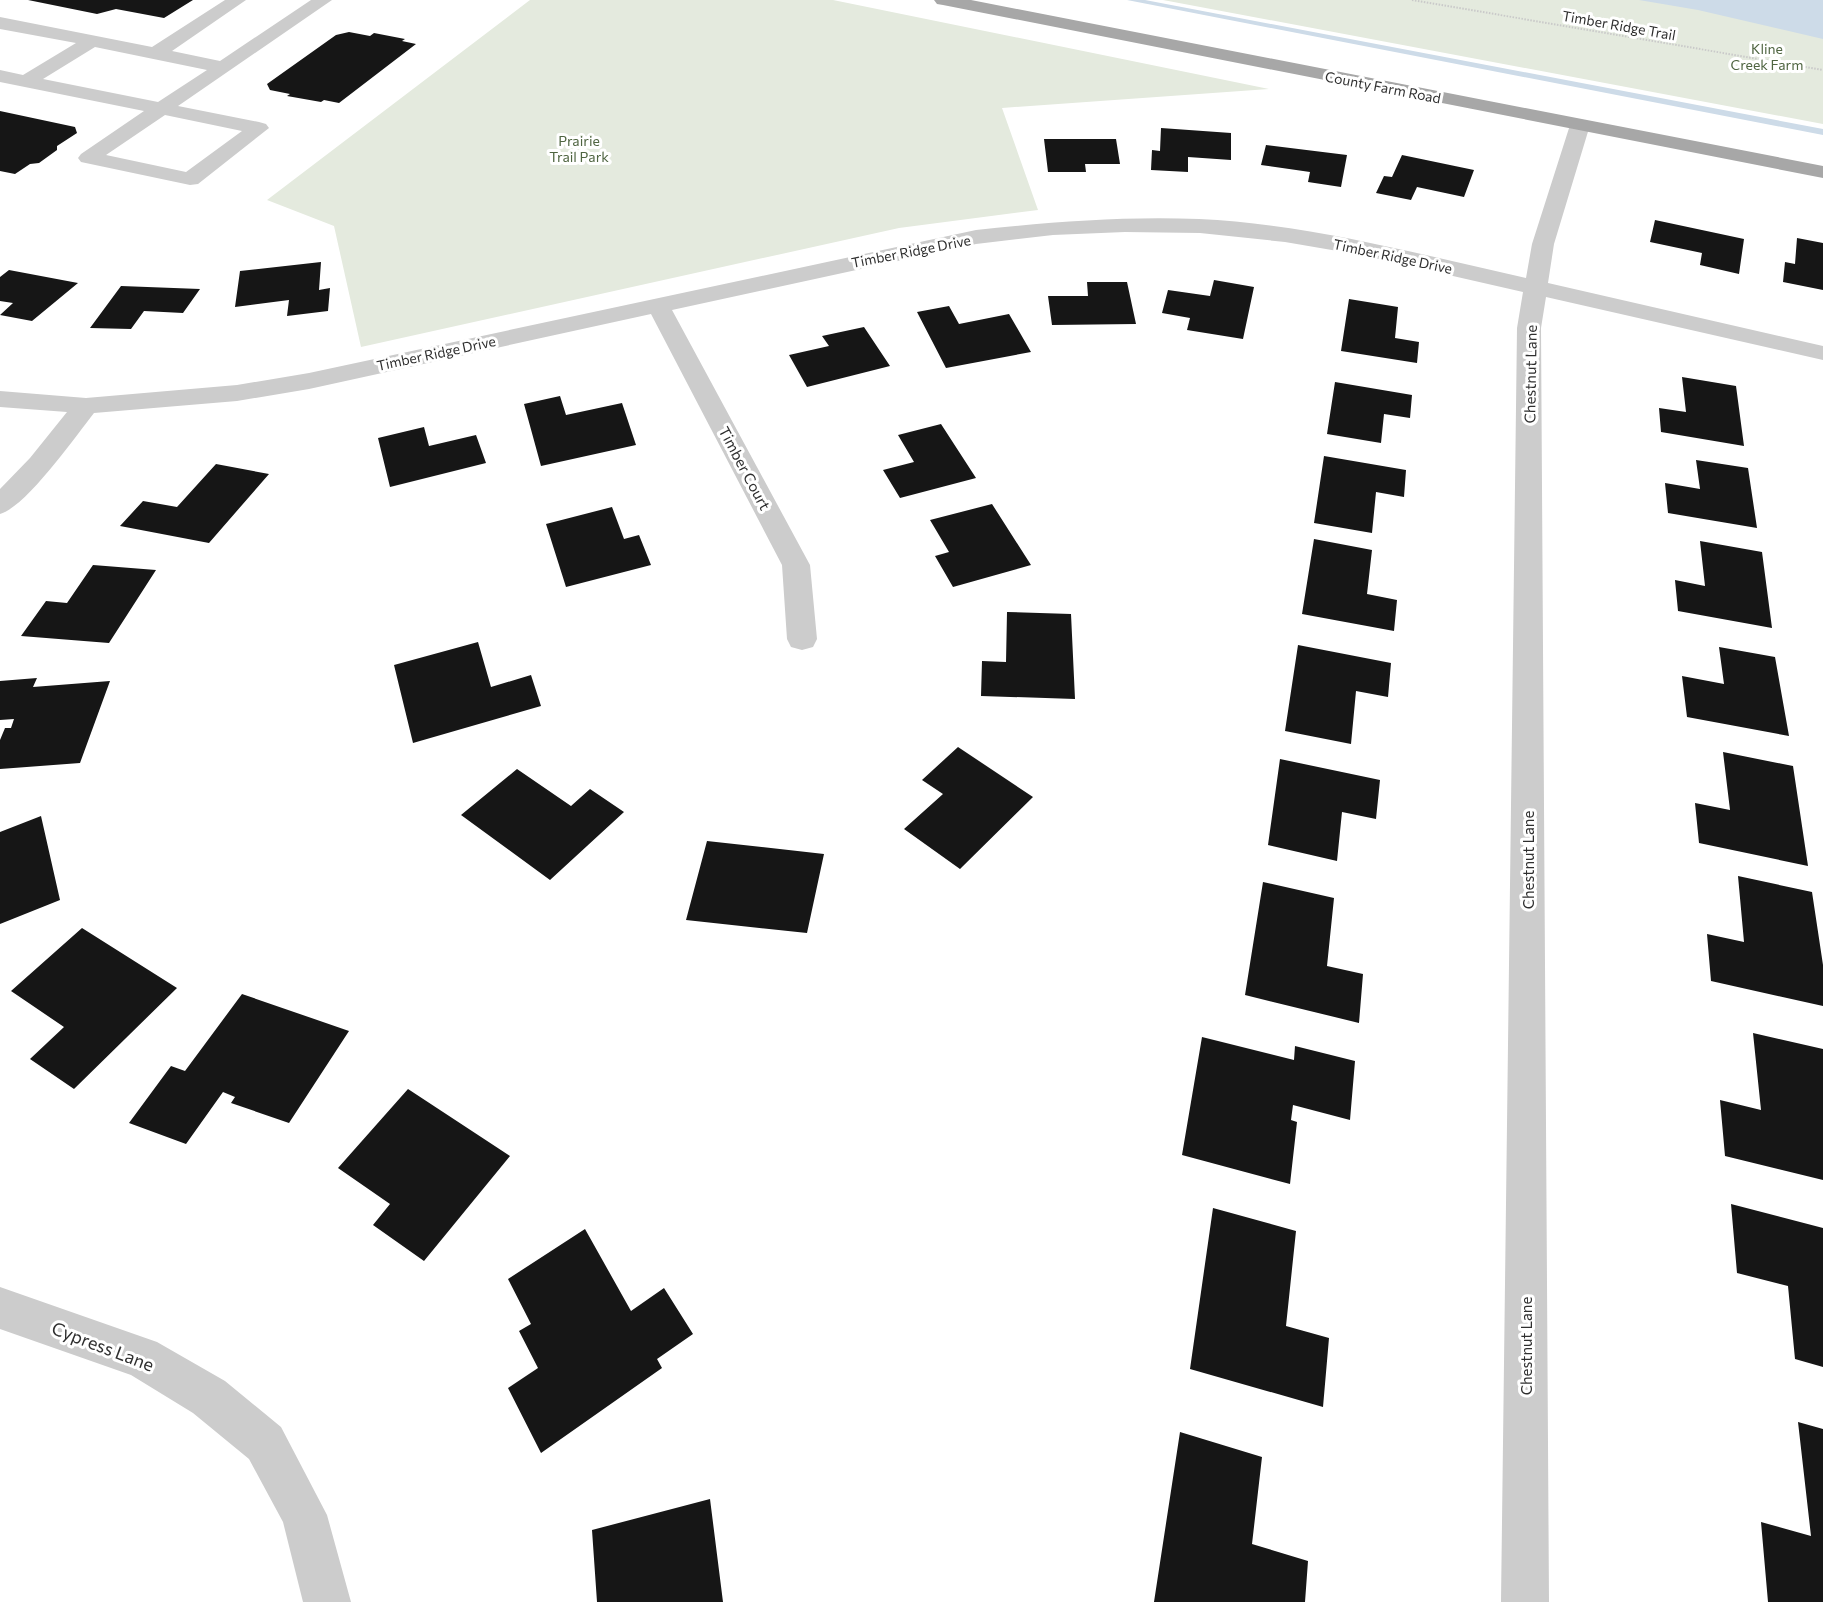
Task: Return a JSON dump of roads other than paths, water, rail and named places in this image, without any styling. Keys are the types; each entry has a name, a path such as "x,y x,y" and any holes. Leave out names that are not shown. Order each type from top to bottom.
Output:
{"main road":[{"name":"County Farm Road","path":"943,0 1823,172"}],"street":[{"path":"155,54 237,0"},
{"path":"0,76 163,109 259,128 190,178 88,158 163,109 323,0"},
{"path":"0,23 223,67"},
{"path":"26,81 93,41"},
{"name":"Chestnut Lane","path":"1525,1602 1529,340 1543,244 1580,125"},
{"name":"Timber Ridge Drive","path":"0,399 86,406 237,393 309,381 976,237 1053,228 1125,225 1200,226 1285,235 1361,248 1823,353"},
{"name":"Timber Court","path":"658,305 796,565 802,639"},
{"path":"0,505 39,464 86,406"},
{"name":"Cypress Lane","path":"0,1308 142,1357 209,1397 265,1443 304,1515 327,1602"}],"water":[{"path":"1639,0 1823,0 1823,39 1698,10"}],"waterway":[{"path":"1131,0 1823,132"}],"park label":[{"name":"Kline Creek Farm","path":"1767,56"},
{"name":"Prairie Trail Park","path":"579,148"}]}
